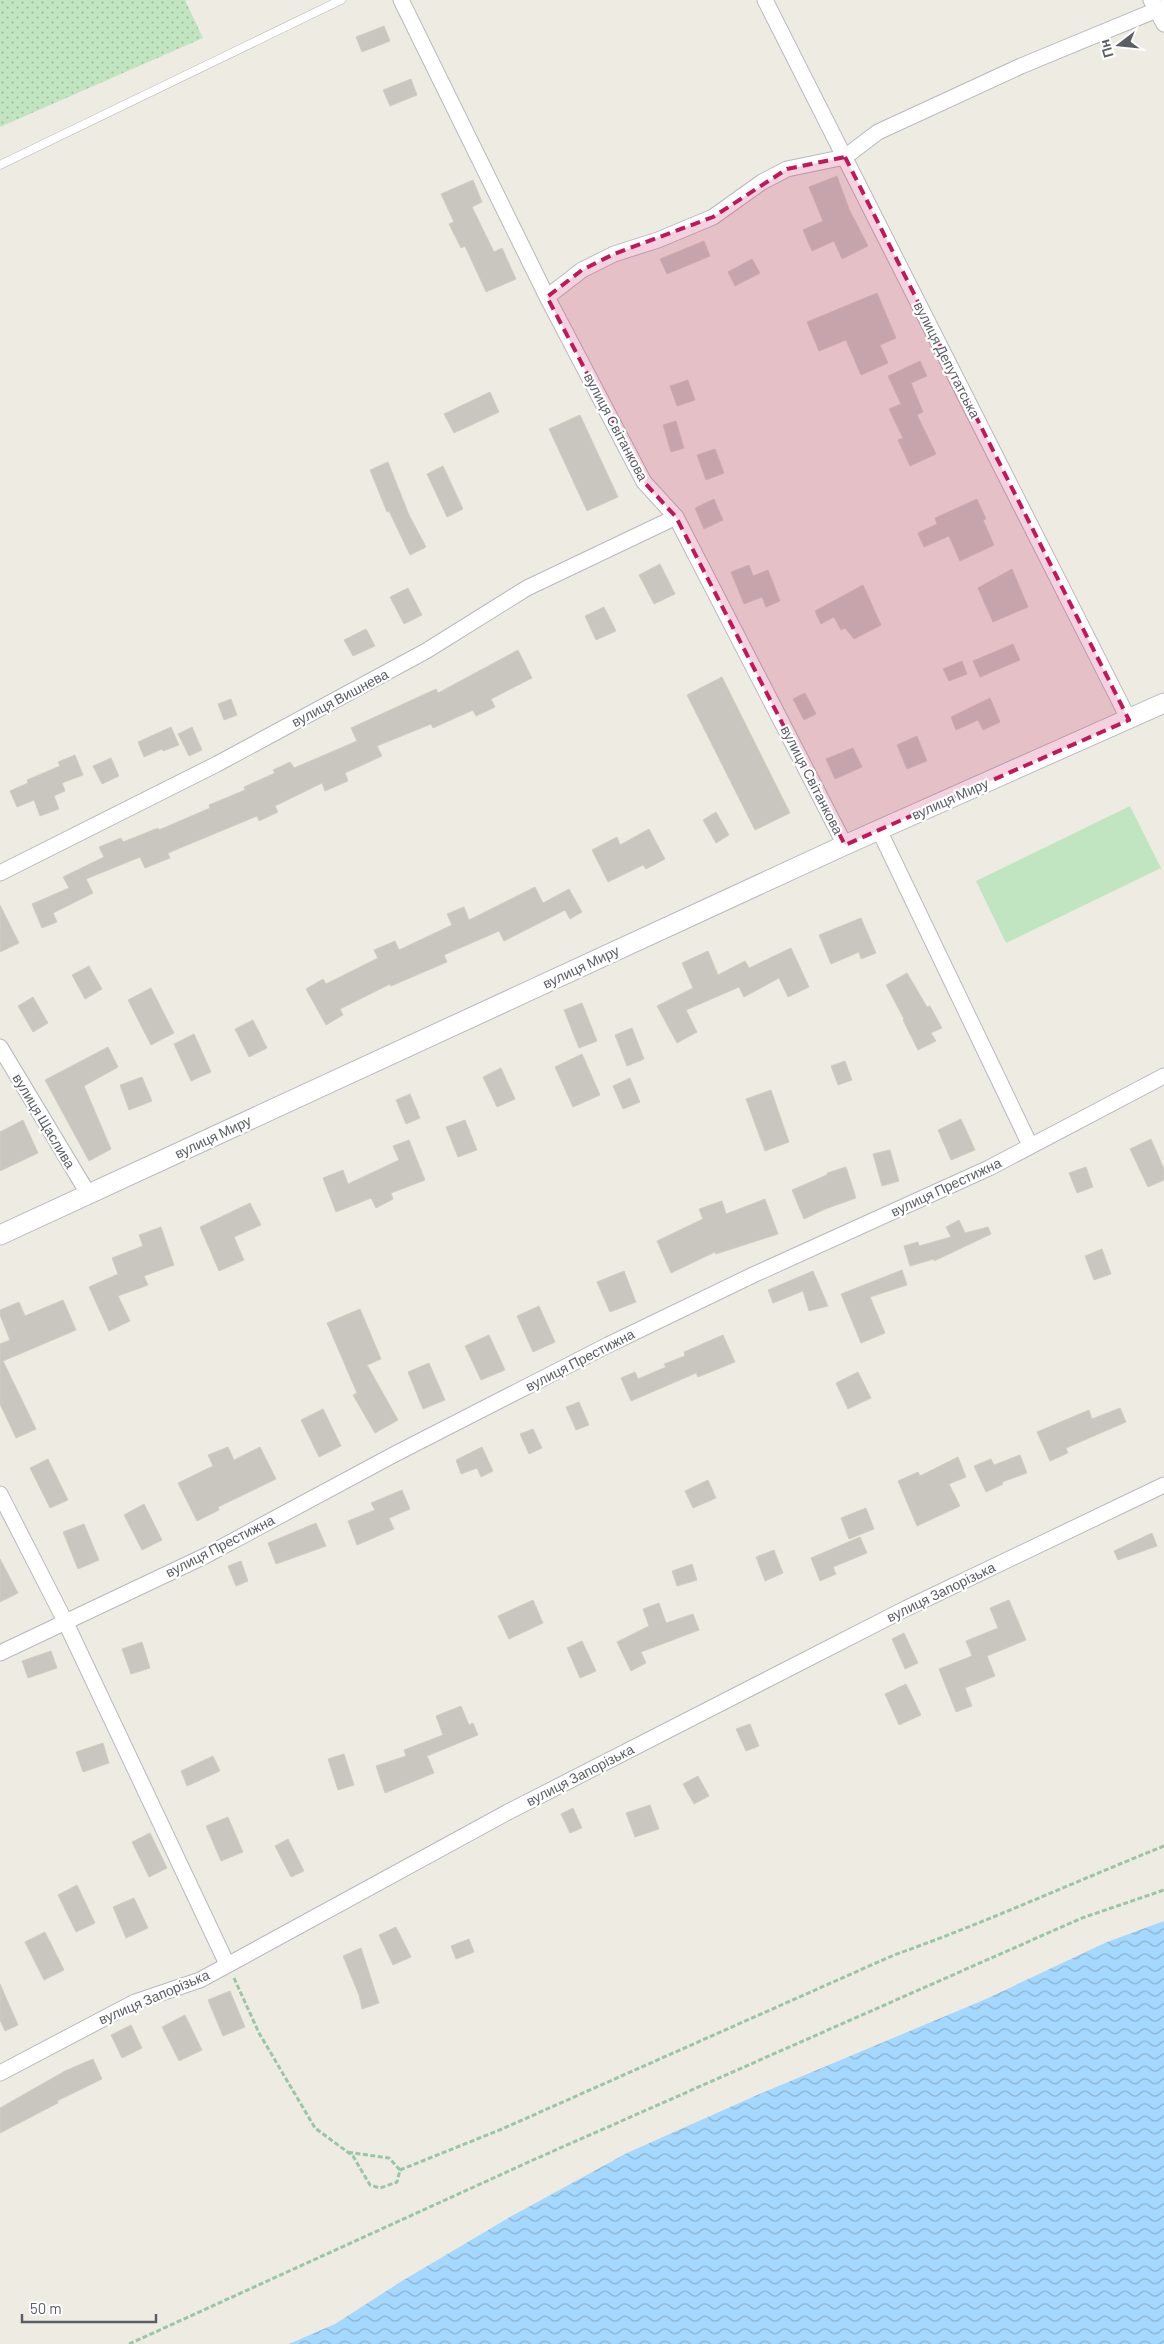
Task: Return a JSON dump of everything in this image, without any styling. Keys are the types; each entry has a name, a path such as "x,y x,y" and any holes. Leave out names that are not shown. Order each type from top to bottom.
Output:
{"street":[{"name":"вулиця Світанкова","path":"401,0 547,297 644,482 676,518 845,845"},
{"name":"вулиця Депутатська","path":"765,0 1129,720"},
{"path":"547,297 582,270 614,254 658,240 713,217 762,182 787,169 845,157 878,132 1157,5 1164,24"},
{"name":"вулиця Вишнева","path":"0,873 217,764 426,651 527,588 676,518"},
{"name":"вулиця Миру","path":"0,1235 845,845 1164,703"},
{"path":"879,830 1030,1146"},
{"name":"вулиця Щаслива","path":"0,1047 89,1195"},
{"name":"вулиця Престижна","path":"0,1653 206,1556 395,1454 608,1345 753,1275 989,1168 1164,1076"},
{"name":"вулиця Запорізька","path":"0,2073 135,2002 200,1980 508,1812 888,1618 1164,1485"},
{"path":"0,1494 65,1621 228,1964"}],"lane":[{"path":"0,165 341,0"}],"path":[{"path":"400,2170 502,2129 894,1955 948,1936 1164,1846"},
{"path":"129,2344 533,2160 1082,1918 1164,1890"},
{"path":"228,1964 259,2033 315,2128 353,2156 370,2185 380,2188 397,2182 400,2170"},
{"path":"346,2152 389,2158 400,2170"}],"highlighted area":[{"path":"845,157 1129,720 845,845 676,517 644,482 547,297 582,270 614,254 713,217 787,169"}],"green space":[{"path":"0,0 185,0 203,38 0,127"},
{"path":"1130,806 1161,868 1006,943 976,881"}],"water":[{"path":"1164,1921 1164,2344 289,2344 335,2324 402,2281 510,2217 627,2153 755,2096 986,1999 1107,1942"}],"building":[{"path":"384,26 390,41 362,52 356,37"},
{"path":"411,79 417,95 390,106 383,90"},
{"path":"837,176 849,209 868,246 842,259 834,241 812,251 803,230 823,221 809,187"},
{"path":"473,180 482,202 472,207 494,252 502,248 516,279 486,292 465,246 461,248 449,224 454,222 441,194"},
{"path":"704,241 710,256 667,274 660,259"},
{"path":"752,259 760,273 735,286 728,272"},
{"path":"877,293 896,338 880,345 888,363 861,375 846,340 819,351 807,322"},
{"path":"920,361 927,376 911,383 923,412 917,415 936,454 910,466 898,440 903,438 889,409 901,404 888,376"},
{"path":"688,380 695,400 677,406 670,386"},
{"path":"490,392 499,412 454,433 444,414"},
{"path":"580,415 618,497 587,511 549,429"},
{"path":"676,421 684,448 671,452 663,425"},
{"path":"715,449 724,473 706,480 697,455"},
{"path":"388,462 409,515 426,547 410,555 389,511 387,512 370,470"},
{"path":"443,466 463,509 447,517 427,474"},
{"path":"714,499 723,520 704,529 695,508"},
{"path":"977,499 986,519 983,520 994,545 960,561 949,536 924,547 918,533 937,524 935,518"},
{"path":"660,564 675,594 654,604 639,575"},
{"path":"749,565 753,576 768,570 780,601 766,607 762,597 744,604 731,572"},
{"path":"1012,569 1028,607 993,622 978,588"},
{"path":"863,585 881,625 854,639 845,628 841,630 834,617 821,624 815,611"},
{"path":"408,588 422,615 404,624 390,597"},
{"path":"604,607 616,631 596,640 585,616"},
{"path":"366,629 375,646 353,656 344,640"},
{"path":"1013,644 1020,660 980,677 973,661"},
{"path":"518,650 532,678 491,699 495,707 476,716 473,710 433,728 431,724 377,746 382,756 345,773 348,781 325,791 322,783 275,806 278,812 259,821 257,816 168,853 170,858 145,868 140,857 86,879 93,893 53,913 57,922 42,928 32,904 69,888 63,877 104,857 99,847 121,838 123,842 158,828 159,830 210,808 209,805 245,790 244,787 275,773 273,770 290,762 294,768 357,741 351,728 436,689 438,693"},
{"path":"962,661 967,674 949,681 943,669"},
{"path":"722,677 790,813 755,830 687,695"},
{"path":"805,693 816,714 804,720 793,699"},
{"path":"990,698 1000,722 983,730 978,720 956,730 951,717"},
{"path":"231,699 237,715 224,720 218,704"},
{"path":"171,727 179,745 163,751 162,749 144,757 138,742"},
{"path":"192,727 202,750 189,756 178,734"},
{"path":"917,736 927,761 907,769 897,745"},
{"path":"853,748 862,767 835,779 826,759"},
{"path":"75,755 83,775 62,783 65,791 54,796 59,809 40,816 34,800 17,807 10,791 28,783 27,780 60,766 58,762"},
{"path":"111,758 119,776 102,784 93,766"},
{"path":"716,812 729,835 716,843 703,820"},
{"path":"649,829 665,859 646,869 643,865 608,882 592,850 617,837 620,845"},
{"path":"535,887 543,903 569,889 582,912 570,919 565,910 504,941 499,931 444,955 447,962 391,986 390,984 340,1009 343,1015 326,1025 306,989 323,979 326,984 378,958 374,950 395,941 399,950 452,925 447,914 464,907 469,920"},
{"path":"0,905 19,943 0,952"},
{"path":"861,918 876,953 861,959 859,952 831,964 819,935"},
{"path":"791,948 809,987 788,997 779,978 744,997 739,987 686,1010 697,1032 677,1043 657,1006 693,988 682,963 708,951 718,975 745,961 749,968"},
{"path":"89,966 102,989 85,999 72,975"},
{"path":"907,973 927,1007 930,1006 942,1028 931,1033 936,1041 918,1050 886,985"},
{"path":"151,988 174,1033 151,1045 128,1000"},
{"path":"33,997 48,1023 33,1032 18,1006"},
{"path":"582,1003 597,1041 579,1048 564,1010"},
{"path":"253,1020 267,1048 249,1057 235,1029"},
{"path":"632,1028 644,1059 627,1066 615,1035"},
{"path":"194,1034 211,1072 191,1081 174,1044"},
{"path":"108,1047 118,1067 84,1086 111,1149 89,1161 45,1080"},
{"path":"582,1054 600,1095 573,1107 555,1067"},
{"path":"845,1061 852,1080 838,1085 831,1066"},
{"path":"501,1068 515,1099 497,1107 483,1077"},
{"path":"142,1077 152,1101 129,1110 120,1085"},
{"path":"630,1078 640,1102 623,1109 613,1086"},
{"path":"771,1090 789,1142 765,1151 746,1099"},
{"path":"410,1094 420,1118 406,1124 396,1100"},
{"path":"961,1119 975,1150 951,1160 938,1130"},
{"path":"23,1120 38,1153 0,1171 0,1132"},
{"path":"465,1120 477,1150 458,1157 446,1127"},
{"path":"1151,1139 1164,1169 1164,1180 1148,1187 1130,1149"},
{"path":"409,1140 425,1180 391,1193 393,1199 376,1208 371,1198 336,1212 323,1178 343,1170 348,1184 399,1160 393,1146"},
{"path":"890,1150 899,1181 882,1186 873,1154"},
{"path":"846,1167 856,1198 804,1219 792,1190 827,1175 827,1173"},
{"path":"1086,1167 1093,1187 1077,1193 1069,1173"},
{"path":"765,1199 778,1234 716,1254 715,1252 671,1273 657,1241 703,1219 699,1209 722,1201 726,1214"},
{"path":"250,1203 261,1225 234,1237 244,1260 219,1271 200,1227"},
{"path":"959,1220 965,1233 988,1227 991,1234 934,1261 934,1259 910,1266 904,1246 918,1242 919,1246 951,1237 946,1227"},
{"path":"161,1227 174,1265 144,1276 148,1285 118,1296 130,1321 109,1331 89,1287 118,1274 112,1258 143,1246 139,1235"},
{"path":"1102,1249 1111,1274 1094,1280 1085,1256"},
{"path":"902,1270 907,1285 870,1297 885,1333 861,1343 841,1294"},
{"path":"624,1271 636,1302 610,1312 597,1282"},
{"path":"813,1271 828,1306 809,1311 803,1291 773,1303 768,1290"},
{"path":"63,1300 76,1330 3,1361 36,1429 16,1438 0,1404 0,1344 10,1340 0,1315 0,1310 19,1302 25,1316"},
{"path":"539,1306 555,1342 533,1352 517,1316"},
{"path":"360,1309 381,1359 367,1365 398,1420 375,1433 353,1395 357,1393 327,1323"},
{"path":"489,1335 505,1370 481,1380 465,1346"},
{"path":"723,1335 735,1362 698,1377 696,1373 631,1401 621,1378 635,1372 638,1379 666,1367 664,1364 685,1356 684,1352"},
{"path":"429,1363 445,1400 423,1409 408,1372"},
{"path":"858,1372 871,1398 848,1409 836,1383"},
{"path":"579,1402 589,1425 576,1430 566,1407"},
{"path":"1120,1408 1126,1422 1066,1448 1068,1453 1050,1461 1037,1432 1089,1410 1092,1419"},
{"path":"323,1409 341,1446 319,1457 301,1420"},
{"path":"533,1429 542,1448 529,1454 520,1434"},
{"path":"228,1447 234,1460 260,1447 276,1479 218,1507 219,1510 197,1521 178,1483 213,1466 208,1455"},
{"path":"482,1447 493,1471 481,1477 477,1468 461,1474 456,1460"},
{"path":"1020,1455 1027,1473 1002,1482 1003,1484 986,1492 974,1466 991,1459 994,1465"},
{"path":"958,1457 966,1477 949,1484 960,1506 917,1526 898,1481 918,1472 920,1476"},
{"path":"48,1459 68,1500 50,1508 30,1468"},
{"path":"708,1480 716,1498 693,1508 685,1491"},
{"path":"402,1490 410,1509 389,1518 394,1529 357,1545 348,1521 375,1510 371,1503"},
{"path":"144,1504 162,1540 142,1550 124,1515"},
{"path":"866,1508 874,1529 849,1539 841,1518"},
{"path":"316,1523 326,1546 276,1564 268,1543"},
{"path":"84,1524 99,1560 78,1569 63,1532"},
{"path":"1152,1533 1157,1546 1118,1560 1114,1551"},
{"path":"860,1537 867,1553 833,1567 836,1574 820,1581 811,1558"},
{"path":"774,1550 783,1573 765,1581 756,1557"},
{"path":"0,1559 18,1593 0,1602"},
{"path":"241,1561 248,1581 236,1586 228,1566"},
{"path":"692,1564 697,1580 677,1586 672,1571"},
{"path":"533,1600 543,1623 509,1639 498,1616"},
{"path":"1009,1600 1026,1640 987,1656 995,1676 965,1688 972,1706 956,1712 939,1669 972,1656 966,1641 998,1628 990,1608"},
{"path":"659,1603 666,1623 693,1614 699,1630 641,1652 646,1663 631,1671 617,1642 649,1626 643,1609"},
{"path":"904,1633 918,1663 905,1669 892,1639"},
{"path":"582,1641 596,1671 580,1678 567,1648"},
{"path":"142,1642 150,1668 131,1674 122,1649"},
{"path":"51,1651 57,1668 28,1678 22,1661"},
{"path":"906,1684 921,1715 899,1725 885,1694"},
{"path":"461,1706 469,1725 473,1723 478,1735 427,1756 434,1773 385,1793 376,1766 406,1756 404,1750 443,1735 436,1716"},
{"path":"750,1724 759,1746 746,1751 736,1729"},
{"path":"103,1743 109,1763 83,1772 76,1752"},
{"path":"344,1754 354,1785 338,1790 328,1759"},
{"path":"213,1756 220,1771 187,1786 181,1771"},
{"path":"698,1776 709,1796 694,1804 683,1784"},
{"path":"650,1805 659,1829 635,1837 626,1813"},
{"path":"573,1808 582,1828 570,1833 561,1814"},
{"path":"228,1817 243,1852 221,1861 206,1826"},
{"path":"150,1833 167,1868 149,1877 132,1842"},
{"path":"288,1839 304,1871 291,1877 275,1846"},
{"path":"77,1885 95,1923 76,1932 58,1895"},
{"path":"134,1898 148,1928 126,1938 113,1907"},
{"path":"396,1927 411,1957 393,1965 379,1935"},
{"path":"45,1932 64,1970 44,1980 25,1942"},
{"path":"469,1939 474,1952 456,1959 451,1946"},
{"path":"361,1948 379,2003 362,2009 359,1995 343,1956"},
{"path":"0,1984 18,2025 5,2031 0,2020"},
{"path":"230,1991 245,2027 223,2036 208,2000"},
{"path":"185,2015 202,2050 179,2061 162,2027"},
{"path":"131,2025 142,2048 122,2058 111,2035"},
{"path":"93,2059 102,2079 57,2101 58,2103 0,2133 0,2108 65,2071"}]}
